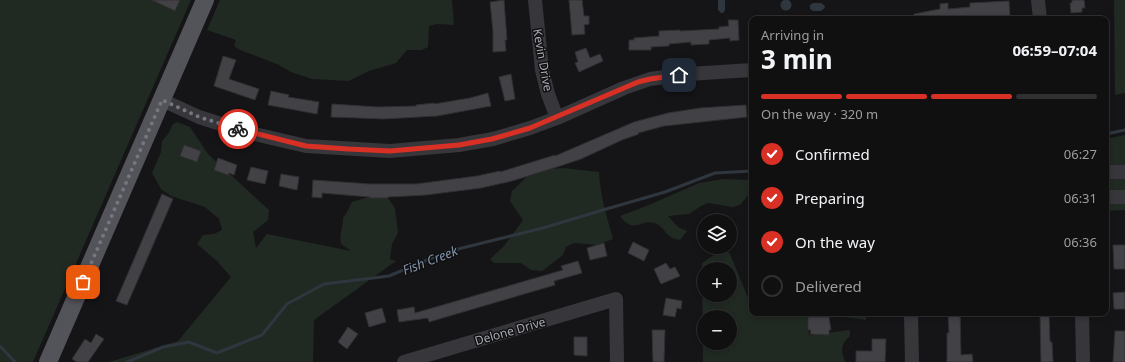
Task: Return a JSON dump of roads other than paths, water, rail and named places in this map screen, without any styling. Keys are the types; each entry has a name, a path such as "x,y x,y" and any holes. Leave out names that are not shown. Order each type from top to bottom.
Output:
{"main road":[{"path":"48,362 205,0"}],"street":[{"name":"Kevin Drive","path":"534,0 542,70 546,87 557,118"},
{"path":"1038,0 1040,16"},
{"path":"162,100 199,117 246,132 306,146 390,151 459,145 493,139 557,118 624,88 650,79 688,74 749,70"},
{"path":"1109,172 1125,172"},
{"path":"1109,197 1125,197"},
{"name":"Delone Drive","path":"404,362 616,299 617,362"},
{"path":"912,316 912,362"},
{"path":"1082,316 1083,362"}],"waterway":[{"name":"Fish Creek","path":"1109,133 1125,130"},
{"name":"Fish Creek","path":"127,362 163,347 189,342 217,353 262,335 287,304 324,284 389,276 446,252 543,228 665,192 715,173 749,171"},
{"name":"Fish Creek","path":"0,346 15,362"}]}
